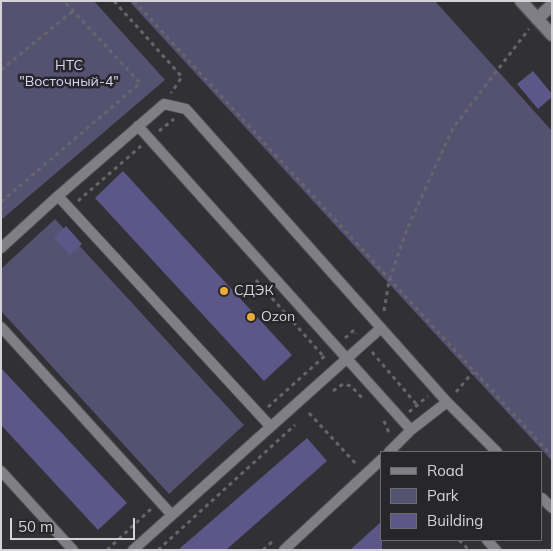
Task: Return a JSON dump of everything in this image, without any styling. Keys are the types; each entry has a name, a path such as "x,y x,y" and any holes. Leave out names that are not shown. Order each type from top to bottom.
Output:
{"street":[{"path":"521,1 552,35"},
{"path":"537,19 552,5"}],"lane":[{"path":"1,248 164,104 186,109 447,402 496,451"},
{"path":"138,126 411,430"},
{"path":"58,196 270,426"},
{"path":"1,327 171,514"},
{"path":"133,550 381,328"},
{"path":"390,451 411,430 447,402"},
{"path":"284,550 380,461"},
{"path":"1,471 73,550"},
{"path":"543,499 552,508"}],"path":[{"path":"1,202 140,83 64,1"},
{"path":"114,1 182,78 164,104"},
{"path":"134,1 389,281 552,456"},
{"path":"1,70 72,11"},
{"path":"381,328 389,281 406,229 453,128 537,19"},
{"path":"447,402 473,372"},
{"path":"328,395 343,384 351,386 371,407"},
{"path":"158,550 315,407"},
{"path":"309,413 357,466"},
{"path":"377,414 384,421 390,434 386,441"},
{"path":"350,472 364,460"},
{"path":"263,550 277,537"}],"green space":[{"name":"НТС \"Восточный-4\"","path":"1,1 94,1 165,80 1,220"},
{"path":"129,1 435,1 552,131 552,461"},
{"path":"55,219 244,425 169,494 1,311 1,269"}],"building":[{"path":"533,71 552,94 552,97 538,109 517,84"},
{"path":"123,171 292,355 264,381 95,198"},
{"path":"66,226 82,244 70,255 54,238"},
{"path":"1,368 127,503 98,530 1,425"},
{"path":"307,438 327,461 226,550 178,550"},
{"path":"380,523 382,550 350,550"}],"place":[{"name":"СДЭК","path":"224,291"},
{"name":"Ozon","path":"251,317"}]}
